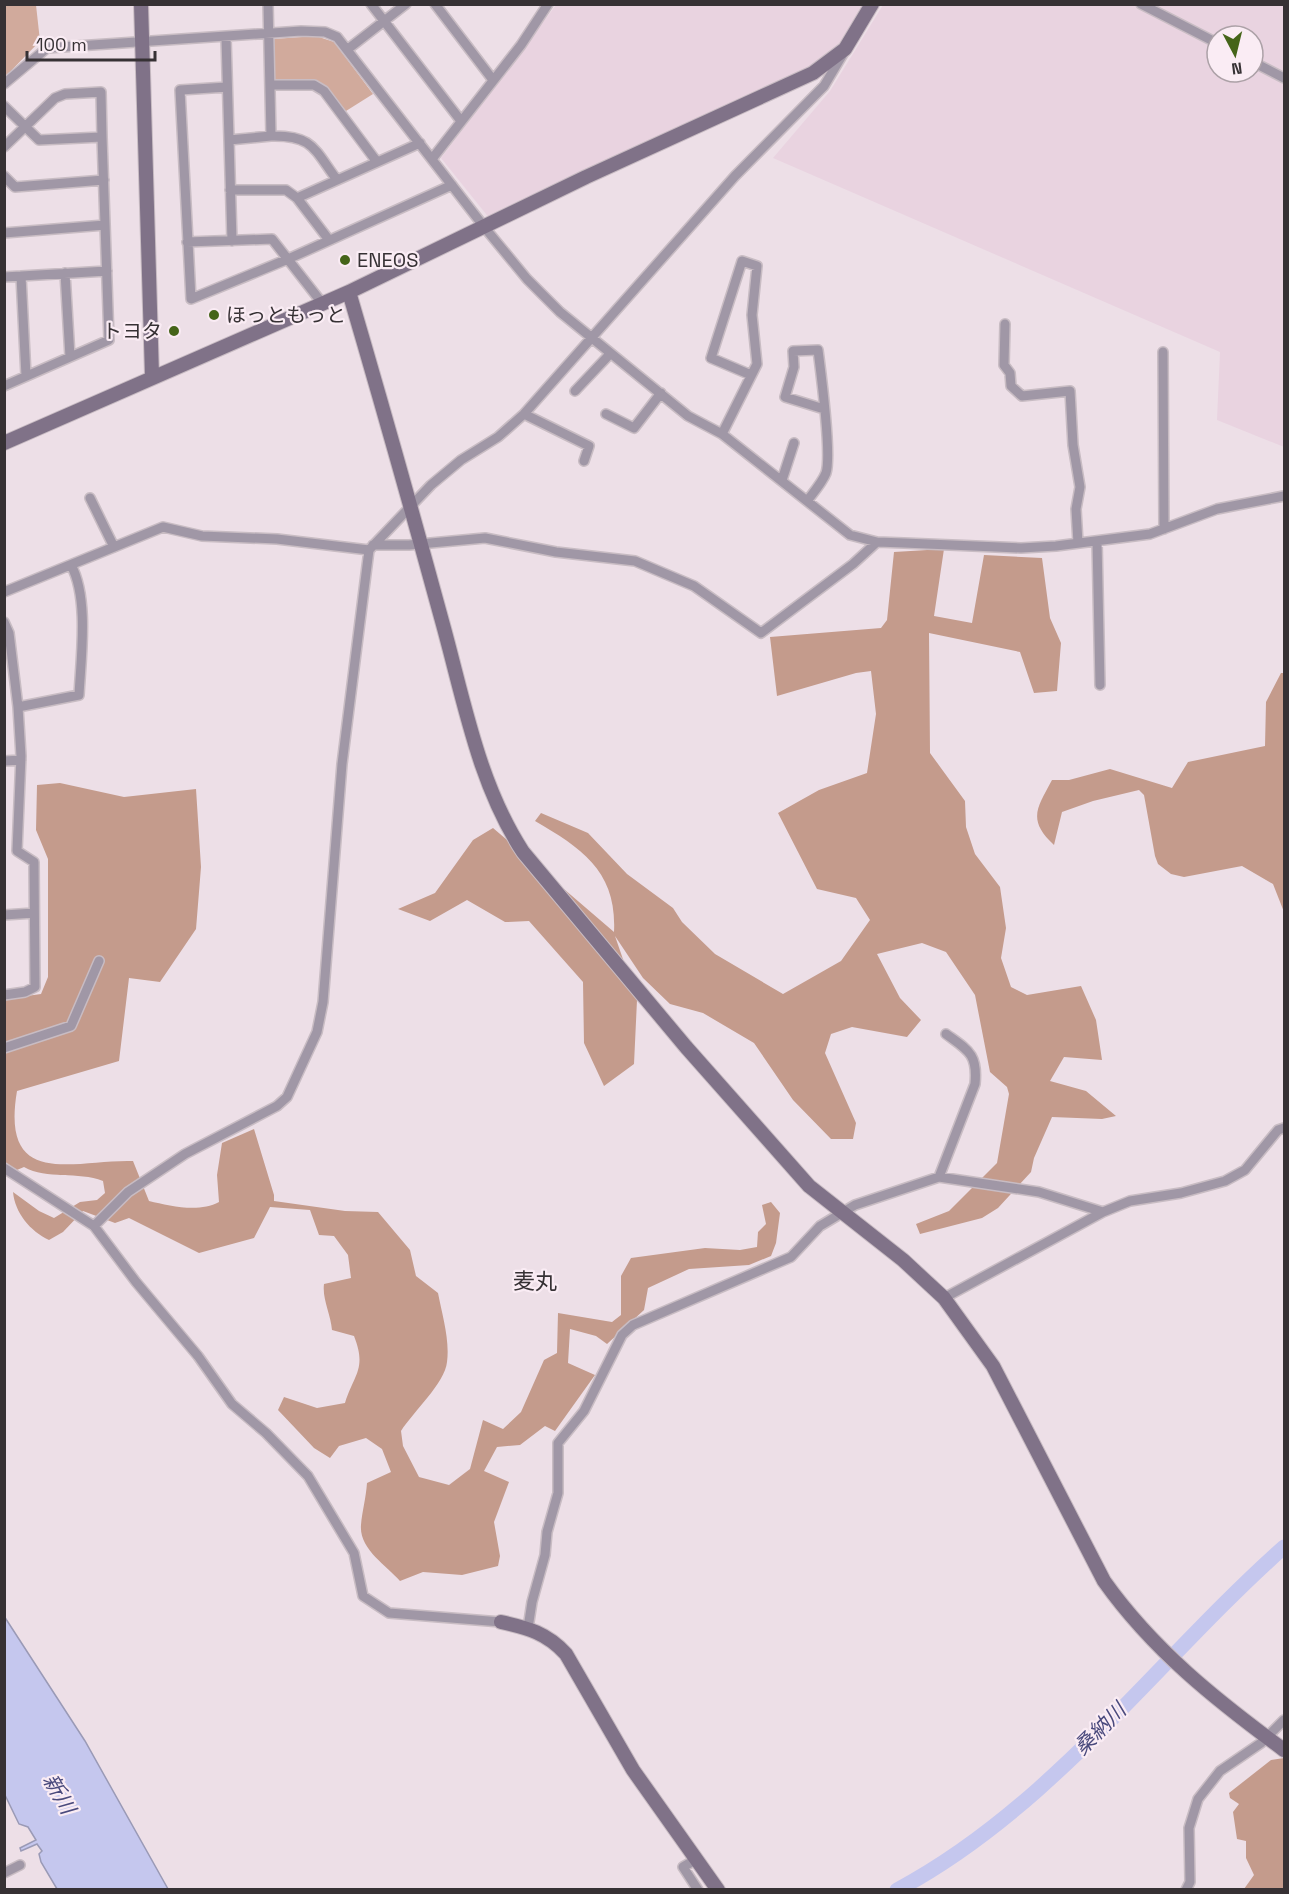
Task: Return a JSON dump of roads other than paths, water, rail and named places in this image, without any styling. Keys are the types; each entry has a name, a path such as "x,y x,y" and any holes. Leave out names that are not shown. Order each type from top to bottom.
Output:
{"street":[{"path":"141,4 152,376"},
{"path":"268,4 271,136"},
{"path":"370,4 461,122"},
{"path":"348,49 406,4"},
{"path":"435,4 494,80"},
{"path":"432,159 521,45 548,4"},
{"path":"94,1226 128,1191 176,1160 278,1106 287,1097 317,1032 327,976 342,764 371,547 431,485 461,460 498,437 524,414 735,176 824,87 872,4"},
{"path":"1141,4 1205,37"},
{"path":"4,84 47,48 269,34 325,32 337,37 527,279 591,339 688,416 722,434 850,535 877,542 1021,548 1078,543 1164,529 1217,509 1284,496"},
{"path":"226,38 232,241"},
{"path":"4,443 152,376 349,292 586,177 813,73 845,49"},
{"path":"1265,68 1284,78"},
{"path":"270,85 314,85 324,91 377,162"},
{"path":"227,87 180,90 191,299 288,259 452,184"},
{"path":"4,147 51,101 60,96 101,92 109,340 4,386"},
{"path":"4,106 39,140 102,137"},
{"path":"229,140 289,136 308,141 337,180"},
{"path":"297,198 420,143"},
{"path":"4,176 15,187 104,180"},
{"path":"230,190 280,188 297,198 329,240"},
{"path":"4,233 105,225"},
{"path":"187,242 272,239 322,303"},
{"path":"722,434 757,364 752,315 757,266 742,261 711,358 751,375"},
{"path":"4,277 107,271"},
{"path":"65,273 70,357"},
{"path":"21,276 26,376"},
{"path":"349,292 411,506 484,775 509,831 523,852 701,1065 809,1186 903,1260 944,1298 993,1366 1104,1581 1151,1640 1195,1682 1284,1750"},
{"path":"1005,324 1004,365 1010,373 1011,386 1022,396 1070,391 1073,445 1080,487 1076,509 1078,543"},
{"path":"807,501 826,473 824,409 818,350 793,351 794,367 785,397 824,409"},
{"path":"1163,352 1164,529"},
{"path":"575,391 610,354"},
{"path":"606,414 634,428 661,393"},
{"path":"524,414 589,446 584,462"},
{"path":"782,480 794,444"},
{"path":"90,498 114,547"},
{"path":"4,592 163,527 202,536 277,539 371,547 485,538 556,552 635,561 694,586 761,633 853,564 877,542"},
{"path":"1097,541 1100,685"},
{"path":"18,707 79,695 81,614 78,577 72,565"},
{"path":"4,622 9,633 18,707 21,760 17,851 34,862 35,987 25,992 4,995"},
{"path":"4,687 16,685"},
{"path":"4,761 21,760"},
{"path":"4,915 34,913"},
{"path":"4,1048 71,1026 99,961"},
{"path":"939,1177 975,1084 976,1068 974,1058 967,1050 946,1034"},
{"path":"944,1298 1103,1212 1130,1201 1181,1193 1226,1181 1245,1170 1278,1130 1284,1128"},
{"path":"4,1168 94,1226 135,1282 198,1356 232,1404 266,1433 308,1476 354,1552 363,1596 389,1613 501,1622 528,1628 555,1642 566,1654 633,1770 718,1890"},
{"path":"528,1628 532,1602 543,1565 547,1532 558,1493 558,1443 584,1411 622,1335 633,1325 791,1257 820,1226 842,1213 895,1190 939,1177 1039,1192 1103,1212"},
{"path":"1186,1890 1190,1882 1190,1828 1198,1799 1206,1785 1220,1771 1267,1738 1284,1720"},
{"path":"695,1860 683,1867 698,1890"},
{"path":"4,1874 20,1865"}],"water":[{"name":"新川","path":"4,1616 85,1741 168,1889 57,1889 41,1862 39,1854 42,1851 37,1844 21,1851 20,1848 36,1840 28,1827 19,1824 5,1795"}],"waterway":[{"name":"桑納川","path":"897,1890 953,1856 1004,1818 1053,1775 1284,1547"}],"place":[{"name":"ENEOS","path":"345,260"},
{"name":"ほっともっと","path":"214,315"},
{"name":"トヨタ","path":"174,331"}],"district":[{"name":"麦丸","path":"535,1281"}]}
